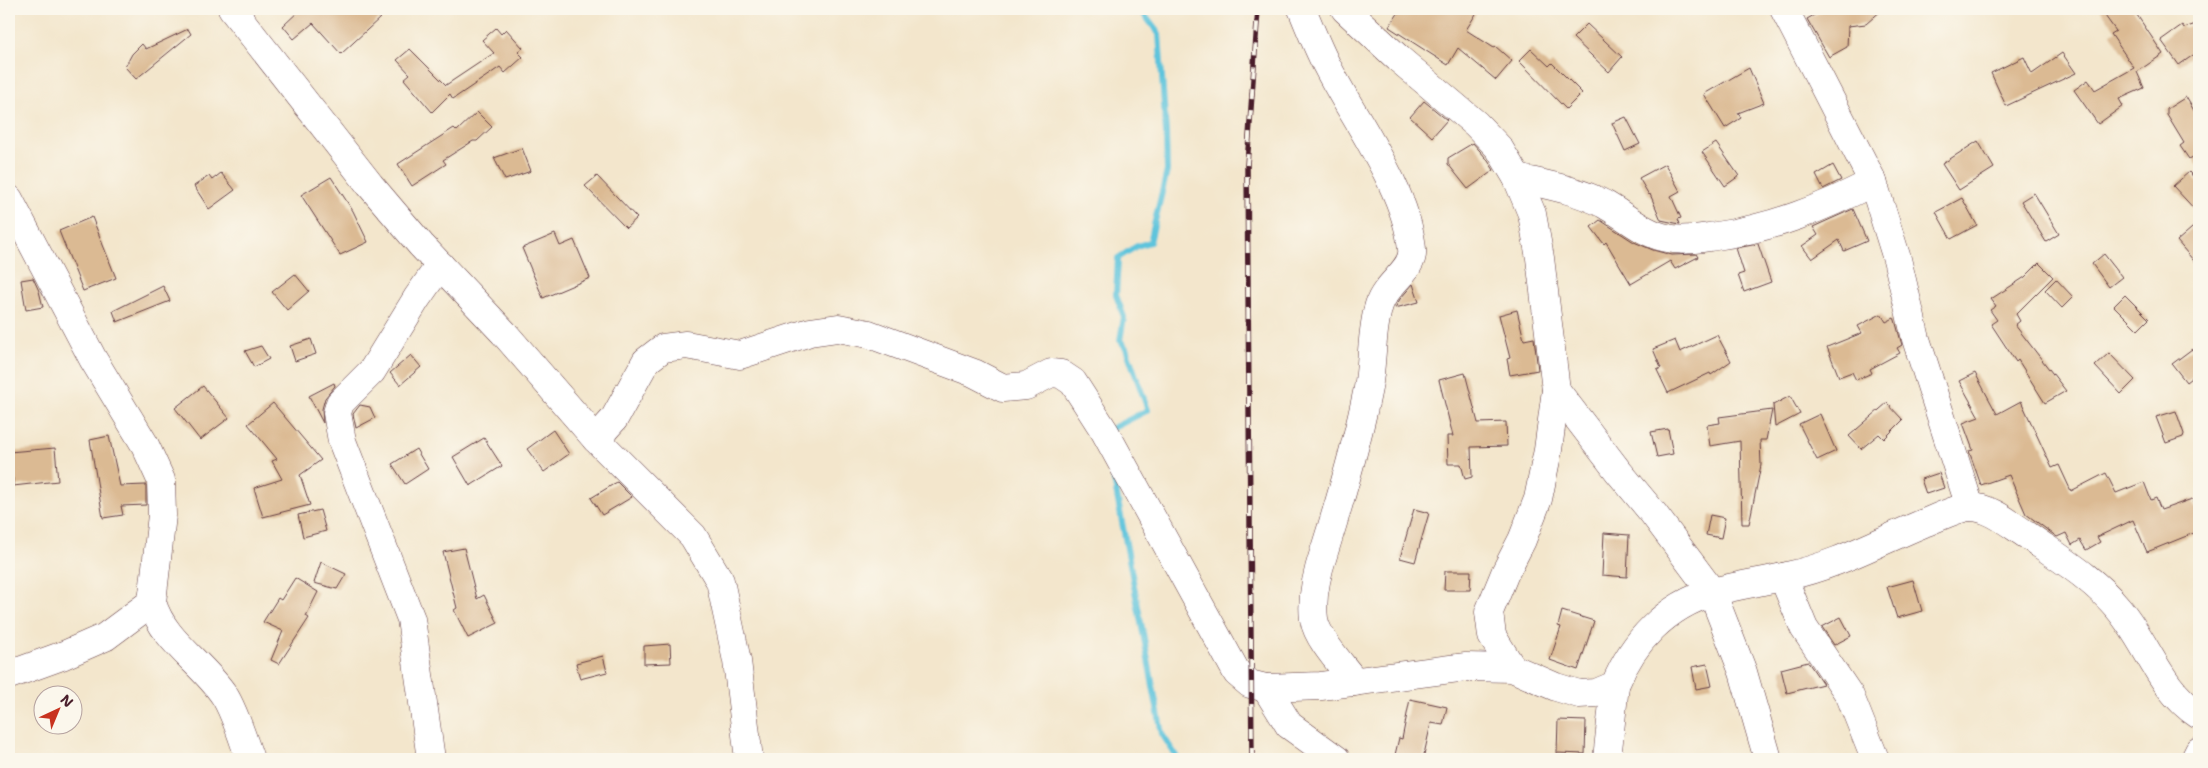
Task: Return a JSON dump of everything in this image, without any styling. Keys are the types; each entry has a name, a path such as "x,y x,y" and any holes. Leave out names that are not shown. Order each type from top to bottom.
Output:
{"street":[{"path":"232,9 370,185 440,266 504,333 596,439 693,536 720,581 738,661 749,759"},
{"path":"1302,9 1328,68 1391,180 1410,234 1413,251 1411,263 1385,291 1379,306 1372,363 1360,427 1321,561 1314,595 1314,620 1328,647 1355,682"},
{"path":"1345,9 1399,59 1476,124 1500,148 1517,178 1532,214 1556,390 1548,450 1538,499 1522,540 1505,573 1489,612 1492,636 1512,668"},
{"path":"1784,9 1873,182 1896,259 1916,339 1970,507"},
{"path":"1517,178 1584,194 1646,230 1667,238 1696,239 1745,232 1782,222 1829,204 1873,182"},
{"path":"9,199 93,359 144,444 161,480 162,515 152,602 156,616 169,635 225,696 250,759"},
{"path":"430,759 411,619 342,441 337,413 340,403 372,371 417,298 440,266"},
{"path":"596,439 614,419 646,361 663,348 686,345 740,356 810,332 838,328 869,334 974,373 1003,388 1026,386 1051,373 1061,374 1073,382 1105,432 1237,673 1250,684 1266,688 1321,686 1466,667 1512,668 1556,687 1579,694 1596,693 1615,685"},
{"path":"1556,390 1653,513 1712,592 1749,690 1768,759"},
{"path":"1607,759 1615,685 1623,665 1658,620 1712,592 1812,571 1934,519 1970,507 1985,510 2003,519 2093,581 2119,608 2134,628 2163,680 2177,698 2199,716"},
{"path":"1783,577 1804,628 1850,696 1875,759"},
{"path":"9,675 64,656 105,637 152,602"},
{"path":"1266,688 1289,725 1336,759"},
{"path":"2195,759 2199,751"}],"building":[{"path":"301,9 373,9 380,18 341,54 313,23 294,39 283,26"},
{"path":"1401,9 1479,9 1466,30 1494,48 1495,46 1512,61 1496,80 1458,48 1448,65 1389,27"},
{"path":"1825,9 1883,9 1866,24 1848,26 1847,47 1829,57 1807,19"},
{"path":"2100,9 2133,9 2163,54 2137,72 2144,88 2119,99 2123,106 2098,124 2074,90 2088,80 2095,90 2134,68 2111,34 2116,31"},
{"path":"2199,23 2199,51 2179,65 2161,40 2182,25 2184,28"},
{"path":"1587,24 1622,57 1609,72 1573,38"},
{"path":"496,28 501,34 506,29 523,48 518,52 523,57 505,73 500,67 453,99 450,94 432,112 404,79 410,74 397,60 410,49 446,85 494,53 482,40"},
{"path":"188,29 191,34 136,79 125,67 132,54 142,44 146,49"},
{"path":"1531,49 1549,66 1552,63 1582,93 1566,109 1519,61"},
{"path":"2062,53 2076,73 2006,106 1991,73 2024,57 2032,74"},
{"path":"1749,68 1764,103 1738,113 1741,118 1725,128 1704,94"},
{"path":"2186,97 2199,119 2199,167 2193,157 2189,159 2180,146 2184,143 2167,115 2167,109"},
{"path":"1424,101 1447,120 1432,137 1410,117"},
{"path":"477,112 492,127 477,141 473,141 443,160 446,164 412,186 398,164 454,128 457,131"},
{"path":"1626,117 1640,144 1625,151 1612,123"},
{"path":"1978,141 1994,168 1959,190 1942,164"},
{"path":"1473,143 1494,170 1468,189 1448,164 1448,158"},
{"path":"1716,143 1739,176 1725,186 1702,152"},
{"path":"522,148 531,171 505,180 494,158"},
{"path":"1665,164 1680,191 1671,196 1681,218 1678,219 1680,224 1661,220 1650,194 1639,178"},
{"path":"1833,165 1841,180 1823,189 1816,175"},
{"path":"2189,172 2199,183 2199,214 2173,186"},
{"path":"221,173 235,190 209,209 194,186 209,176 212,180"},
{"path":"597,176 637,218 626,228 585,186"},
{"path":"331,177 353,211 368,242 340,255 301,195"},
{"path":"2034,193 2059,234 2046,242 2021,201"},
{"path":"1962,198 1977,225 1951,239 1936,212"},
{"path":"1853,209 1867,241 1844,251 1839,240 1812,259 1802,246 1818,235 1813,227"},
{"path":"92,217 116,278 83,291 59,231"},
{"path":"1600,220 1634,242 1653,250 1672,255 1696,254 1698,257 1675,269 1670,261 1631,284 1606,242 1604,244 1591,227"},
{"path":"2199,222 2199,267 2177,241"},
{"path":"555,234 560,246 574,240 590,278 543,298 522,248"},
{"path":"1758,244 1771,282 1744,292 1738,275 1744,273 1736,248"},
{"path":"2104,254 2122,277 2109,287 2092,264"},
{"path":"2039,263 2053,277 2016,314 2020,321 2015,325 2066,391 2045,403 2018,360 2016,362 1991,324 1997,320 1990,310 1996,306 1991,299 2025,277"},
{"path":"295,274 309,291 287,310 272,292"},
{"path":"33,278 43,307 26,310 21,280"},
{"path":"2056,279 2073,297 2062,308 2045,290"},
{"path":"1413,284 1419,302 1395,308 1400,299"},
{"path":"163,286 170,301 117,322 113,311"},
{"path":"2125,295 2149,319 2138,330 2114,306"},
{"path":"1517,310 1524,340 1534,338 1538,370 1510,375 1507,359 1510,358 1499,315"},
{"path":"1881,314 1886,322 1894,318 1895,320 1902,345 1897,348 1900,353 1870,369 1872,373 1856,380 1852,372 1839,377 1827,347 1862,333 1858,326"},
{"path":"1717,335 1731,361 1711,375 1710,373 1668,393 1657,370 1661,368 1653,349 1675,340 1680,352"},
{"path":"311,339 316,354 295,361 290,346"},
{"path":"261,346 269,359 254,367 245,351"},
{"path":"2192,349 2199,359 2199,372 2186,382 2172,364"},
{"path":"2109,353 2135,380 2121,394 2095,366"},
{"path":"411,355 421,367 400,385 390,373"},
{"path":"1465,373 1478,423 1506,422 1507,446 1471,447 1472,477 1465,479 1461,464 1448,464 1447,436 1453,436 1439,380"},
{"path":"1975,373 1997,414 2021,401 2052,468 2059,465 2071,491 2106,473 2116,493 2144,482 2151,500 2156,498 2161,510 2192,499 2195,508 2199,507 2199,531 2147,552 2133,520 2097,537 2100,542 2086,550 2080,540 2072,545 2066,533 2057,537 2026,514 2009,475 1981,485 1969,451 1973,450 1963,423 1979,417 1959,381"},
{"path":"334,383 335,386 325,398 322,409 323,423 309,396"},
{"path":"203,386 229,418 200,440 175,408"},
{"path":"1790,396 1800,414 1775,427 1773,405"},
{"path":"273,403 321,460 300,475 310,505 263,517 254,488 282,479 272,461 277,459 248,424"},
{"path":"1887,403 1903,420 1884,439 1879,434 1861,449 1849,436"},
{"path":"360,405 370,407 375,418 356,428 353,414"},
{"path":"1772,410 1766,440 1760,440 1761,465 1749,524 1742,524 1740,441 1710,446 1707,425 1720,423 1719,417"},
{"path":"2176,411 2184,434 2183,437 2166,443 2156,417"},
{"path":"1820,414 1836,451 1817,460 1799,424"},
{"path":"1668,429 1673,454 1657,457 1651,432"},
{"path":"553,430 569,454 544,472 527,449"},
{"path":"109,436 120,486 146,485 146,505 121,506 123,515 103,518 90,440"},
{"path":"484,438 502,466 470,486 453,457"},
{"path":"55,448 58,481 13,486 13,478 9,479 9,452"},
{"path":"416,449 428,469 405,484 392,464"},
{"path":"1939,473 1944,488 1926,494 1921,479"},
{"path":"617,482 632,497 602,515 591,498"},
{"path":"1414,509 1429,513 1415,562 1400,558"},
{"path":"320,510 326,531 303,537 298,515"},
{"path":"1710,515 1725,518 1721,538 1706,535"},
{"path":"1604,533 1629,535 1627,577 1602,575"},
{"path":"464,548 477,599 484,595 498,623 468,638 454,610 457,608 443,552"},
{"path":"321,562 346,574 337,589 314,583"},
{"path":"1445,571 1471,571 1470,590 1444,590"},
{"path":"295,578 318,592 306,616 309,618 279,664 271,660 283,631 263,622 278,598 281,600"},
{"path":"1913,580 1922,611 1897,618 1887,587"},
{"path":"1562,611 1594,621 1578,670 1550,660 1561,627 1558,626"},
{"path":"1841,617 1851,636 1834,645 1822,627"},
{"path":"670,644 671,663 644,664 644,646"},
{"path":"603,656 607,672 580,679 576,663"},
{"path":"1808,662 1823,684 1787,693 1781,669"},
{"path":"1707,664 1712,686 1696,689 1692,667"},
{"path":"1410,699 1447,707 1443,725 1431,723 1423,759 1394,759 1399,738 1402,739"},
{"path":"1558,720 1586,721 1585,754 1557,753"}],"waterway":[{"path":"1111,429 1148,410 1126,348 1120,340 1124,317 1116,295 1118,258 1137,246 1150,242 1167,171 1159,34 1140,9"},
{"path":"1112,469 1162,734 1178,759"}],"railway":[{"path":"1252,759 1247,165 1258,9"}]}
